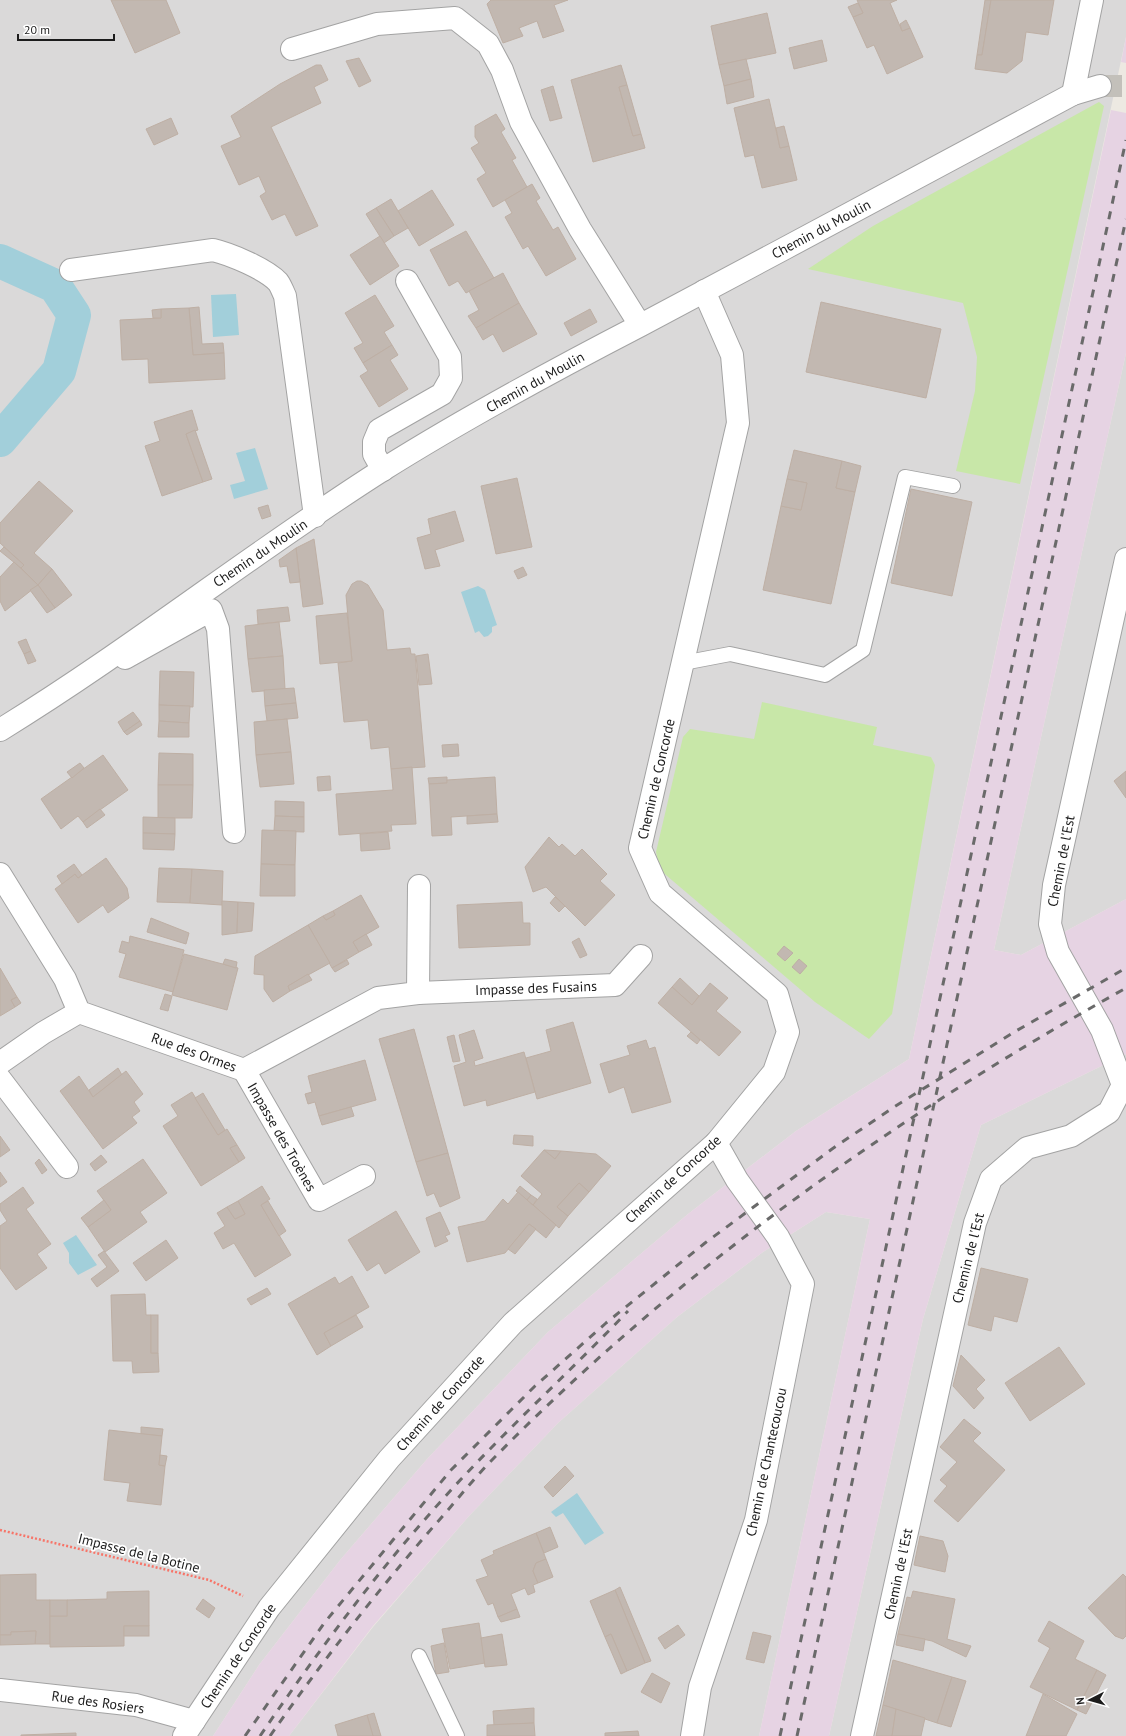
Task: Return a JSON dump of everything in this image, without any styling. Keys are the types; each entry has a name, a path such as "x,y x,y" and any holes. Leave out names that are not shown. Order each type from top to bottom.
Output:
{"street":[{"path":"1073,94 1092,0"},
{"path":"292,49 377,24 454,18 488,44 502,70 521,122 580,229 640,325"},
{"name":"Chemin du Moulin","path":"0,730 59,694 272,544 383,470 469,418 1073,94 1100,86"},
{"path":"71,270 213,250 228,254 266,273 278,283 285,296 315,516"},
{"path":"383,470 374,454 374,442 378,430 442,394 451,378 450,357 407,281"},
{"name":"Chemin de Concorde","path":"189,1728 269,1608 389,1459 513,1323 716,1143 774,1072 788,1032 777,994 660,893 640,848 738,423 732,354 704,291"},
{"name":"Chemin de l'Est","path":"862,1736 974,1222 991,1179 1027,1148 1071,1136 1108,1112 1123,1085 1102,1030 1058,952 1050,924 1054,885 1126,559"},
{"path":"59,694 211,610 218,629 234,832"},
{"path":"0,874 65,979 79,1012 43,1033 0,1063"},
{"path":"418,993 419,886"},
{"name":"Impasse des Fusains","path":"418,993 615,985 641,956"},
{"name":"Rue des Ormes","path":"79,1012 244,1070 378,998 418,993"},
{"name":"Impasse des Troènes","path":"244,1070 319,1200 364,1176"},
{"path":"0,1079 67,1167"},
{"name":"Chemin de Chantecoucou","path":"692,1736 700,1687 756,1520 803,1284 778,1237 737,1180 716,1143"},
{"name":"Rue des Rosiers","path":"0,1690 136,1705 189,1728"}],"lane":[{"path":"683,663 730,654 825,675 863,650 905,477 953,486"},
{"path":"419,1656 457,1736"}],"path":[{"name":"Impasse de la Botine","path":"0,1530 209,1580 269,1608"}],"shaded area":[{"path":"0,0 1126,0 1126,37 909,1059 796,1131 688,1214 548,1332 428,1458 341,1559 259,1665 213,1736 0,1736"},
{"path":"1126,37 1126,63 1121,62"},
{"path":"1111,110 1126,113 1126,353 994,950 1021,955 1126,899 1126,1054 981,1125 923,1319 829,1736 759,1736 870,1219 826,1212 763,1252 677,1317 558,1423 469,1516 373,1626 289,1736 213,1736 259,1665 341,1559 428,1458 548,1332 688,1214 796,1131 909,1059"},
{"path":"1126,353 1126,899 1021,955 994,950"},
{"path":"1126,1054 1126,1736 829,1736 923,1319 981,1125"},
{"path":"826,1212 870,1219 759,1736 289,1736 373,1627 469,1516 558,1423 677,1317 763,1252"}],"green space":[{"path":"1099,102 1104,106 1020,484 956,471 975,391 977,357 963,303 808,269 873,226"},
{"path":"762,702 877,727 873,745 931,757 935,765 892,1014 869,1039 815,1002 660,870 656,852 683,737 690,729 754,739"}],"water":[{"path":"236,294 239,335 213,337 211,295"},
{"path":"255,448 268,489 234,499 230,485 245,481 236,453"},
{"path":"478,586 485,590 497,625 492,627 492,632 488,636 484,637 479,631 475,633 461,592"},
{"path":"76,1235 97,1265 78,1275 69,1263 69,1253 63,1243"},
{"path":"577,1493 604,1533 585,1545 563,1513 556,1517 551,1512"}],"building":[{"path":"111,0 166,0 180,33 135,53"},
{"path":"491,0 568,0 554,5 564,31 543,38 537,21 519,28 523,36 503,43 487,4"},
{"path":"857,0 897,0 890,3 902,31 910,28 923,57 887,74 874,45 867,48 853,17 863,13"},
{"path":"985,0 991,0 982,55 977,55"},
{"path":"991,0 1054,0 1048,35 1026,32 1022,61 1007,73 975,69 977,55 982,55"},
{"path":"858,3 863,13 853,17 848,7"},
{"path":"767,13 776,53 719,65 711,26"},
{"path":"906,20 910,28 902,31 900,24"},
{"path":"822,40 827,61 794,69 789,48"},
{"path":"359,58 371,81 359,87 346,61"},
{"path":"746,59 751,79 724,86 719,65"},
{"path":"316,65 321,65 328,80 314,87 321,103 271,127 318,226 296,236 285,214 272,220 260,196 266,192 259,176 239,185 221,146 241,137 231,116 280,84"},
{"path":"621,65 627,85 619,87 633,136 641,134 645,148 593,162 571,80"},
{"path":"751,79 754,97 727,104 724,86"},
{"path":"627,85 641,134 633,136 619,87"},
{"path":"553,86 562,118 550,121 541,90"},
{"path":"769,99 780,148 789,146 797,180 762,188 754,155 745,157 734,108"},
{"path":"496,114 505,129 501,132 516,158 512,160 527,187 493,207 477,179 486,173 471,148 479,143 475,137 475,126"},
{"path":"171,118 178,134 154,145 146,129"},
{"path":"784,126 789,146 780,148 776,128"},
{"path":"532,184 540,198 536,201 553,230 558,227 576,259 546,276 528,246 523,249 505,217 512,213 505,200"},
{"path":"432,190 454,225 419,246 398,211"},
{"path":"391,199 408,228 394,236 376,208"},
{"path":"376,208 394,236 384,243 366,214"},
{"path":"466,231 494,278 466,293 458,281 449,286 430,250"},
{"path":"380,236 399,266 370,285 350,255"},
{"path":"503,273 519,303 476,328 468,316 479,310 469,291"},
{"path":"375,295 394,326 384,332 392,345 363,363 354,348 363,343 345,313"},
{"path":"821,302 941,329 926,398 806,372"},
{"path":"519,303 537,334 503,352 493,334 483,340 476,328"},
{"path":"199,307 202,344 223,343 224,353 193,355 189,308"},
{"path":"189,308 193,355 224,353 225,379 149,383 148,359 122,360 120,320 161,318 161,309"},
{"path":"161,309 161,318 153,318 152,310"},
{"path":"590,309 597,322 571,336 564,323"},
{"path":"392,345 398,355 390,360 408,389 379,407 360,376 368,371 363,363"},
{"path":"192,410 198,430 186,434 203,482 162,496 145,446 160,441 154,422"},
{"path":"195,430 212,479 203,482 186,434"},
{"path":"794,450 842,461 836,488 855,492 831,604 763,590 781,506 801,510 807,483 787,479"},
{"path":"842,461 861,466 855,492 836,488"},
{"path":"517,478 532,547 496,554 481,486"},
{"path":"787,479 807,483 801,510 781,506"},
{"path":"39,481 73,511 34,553 52,569 38,585 21,568 24,565 0,543 0,523"},
{"path":"911,489 972,502 952,596 891,583"},
{"path":"268,505 271,516 262,519 258,508"},
{"path":"455,511 464,541 435,550 440,566 425,569 417,538 431,534 428,519"},
{"path":"314,539 323,604 303,607 296,548"},
{"path":"4,547 24,565 21,568 0,551"},
{"path":"296,548 300,582 290,583 287,566 280,567 279,560"},
{"path":"14,562 38,585 5,611 0,601 0,577"},
{"path":"523,567 527,575 518,579 514,571"},
{"path":"52,569 72,595 55,608 38,585"},
{"path":"357,581 361,581 368,585 383,610 387,650 410,648 411,654 415,654 425,767 391,769 389,747 371,749 368,720 344,722 338,663 352,661 346,595 352,584"},
{"path":"38,585 55,608 47,613 30,590"},
{"path":"288,607 290,621 258,624 257,610"},
{"path":"347,613 352,661 320,664 316,616"},
{"path":"279,622 283,656 248,659 245,626"},
{"path":"26,639 31,651 24,654 18,642"},
{"path":"31,651 36,661 28,664 24,654"},
{"path":"428,654 432,684 419,685 416,656"},
{"path":"283,656 285,689 252,692 248,659"},
{"path":"160,671 194,672 193,707 159,705"},
{"path":"294,688 296,703 265,706 264,690"},
{"path":"296,703 298,718 267,721 265,706"},
{"path":"159,705 190,706 189,723 159,721"},
{"path":"133,712 140,721 124,732 118,722"},
{"path":"287,719 291,752 256,755 254,722"},
{"path":"140,721 142,725 127,735 124,732"},
{"path":"159,721 189,723 189,737 158,737"},
{"path":"458,744 459,756 443,757 442,745"},
{"path":"291,752 294,784 260,787 256,755"},
{"path":"159,753 193,754 193,785 158,785"},
{"path":"103,755 128,790 83,822 78,816 61,829 41,799"},
{"path":"80,763 84,768 72,778 67,772"},
{"path":"412,767 416,824 391,825 392,831 339,835 336,794 393,790 391,769"},
{"path":"1126,771 1126,798 1114,781"},
{"path":"330,776 331,790 318,791 317,777"},
{"path":"447,777 447,783 429,784 428,778"},
{"path":"495,777 497,814 451,817 452,835 432,836 429,784 447,783 447,780"},
{"path":"158,785 193,785 192,818 158,818"},
{"path":"275,801 304,802 304,817 275,816"},
{"path":"100,809 105,815 87,828 83,822"},
{"path":"497,814 498,822 467,824 467,816"},
{"path":"275,816 304,817 304,832 274,831"},
{"path":"143,817 175,818 175,834 143,833"},
{"path":"262,830 296,831 295,865 261,864"},
{"path":"388,832 390,849 361,851 360,834"},
{"path":"143,833 175,834 174,850 143,849"},
{"path":"549,837 559,847 562,844 575,856 582,849 607,874 600,881 615,895 585,926 546,887 533,892 525,867"},
{"path":"106,858 127,888 129,898 108,913 103,905 78,923 55,889 75,874 78,878"},
{"path":"74,864 82,875 78,878 75,874 62,884 57,876"},
{"path":"261,864 295,865 295,896 260,896"},
{"path":"159,868 192,869 190,903 157,902"},
{"path":"192,869 223,871 222,905 190,903"},
{"path":"361,895 379,927 353,942 359,952 332,968 308,925 323,916 326,920 335,915 333,911"},
{"path":"555,897 565,906 559,912 550,903"},
{"path":"222,901 238,902 237,933 222,935"},
{"path":"238,902 254,903 252,931 237,933"},
{"path":"522,902 523,923 530,923 530,945 459,948 457,905"},
{"path":"333,911 335,915 326,920 323,916"},
{"path":"151,918 189,933 186,944 147,932"},
{"path":"308,925 330,963 288,986 290,991 273,1002 264,989 264,975 254,974 255,956"},
{"path":"366,934 372,945 359,952 353,942"},
{"path":"130,936 184,950 173,992 119,977 126,954 119,952 122,941 129,943"},
{"path":"579,938 587,955 580,958 572,942"},
{"path":"784,946 793,953 785,961 777,954"},
{"path":"184,954 238,968 227,1010 172,995"},
{"path":"225,959 237,962 236,968 223,964"},
{"path":"799,959 807,966 800,974 792,967"},
{"path":"347,960 349,964 335,972 332,968"},
{"path":"0,968 17,997 11,1000 15,1007 0,1016"},
{"path":"308,974 312,980 290,991 288,986"},
{"path":"680,978 699,996 692,1005 672,987"},
{"path":"710,983 728,998 716,1011 741,1032 719,1056 658,1003 672,987 692,1005"},
{"path":"165,994 172,996 168,1011 160,1009"},
{"path":"17,997 21,1003 15,1007 11,1000"},
{"path":"573,1022 591,1083 537,1099 526,1058 551,1051 546,1030"},
{"path":"414,1029 448,1153 416,1162 379,1039"},
{"path":"474,1030 483,1058 474,1061 475,1066 524,1052 535,1092 487,1106 486,1100 464,1106 454,1066 466,1062 459,1035"},
{"path":"691,1032 700,1040 697,1044 687,1036"},
{"path":"454,1035 460,1061 453,1062 447,1037"},
{"path":"646,1040 649,1049 655,1047 671,1102 632,1113 624,1087 609,1093 600,1064 630,1055 627,1046"},
{"path":"365,1060 376,1100 319,1116 315,1102 308,1104 305,1094 312,1092 308,1076"},
{"path":"118,1068 122,1075 93,1097 89,1090"},
{"path":"126,1071 143,1094 134,1102 140,1111 132,1117 137,1123 103,1149 60,1091 79,1076 93,1097"},
{"path":"192,1092 218,1135 227,1129 237,1145 230,1148 239,1162 201,1186 163,1126 178,1116 171,1105"},
{"path":"203,1093 225,1130 218,1135 195,1098"},
{"path":"351,1107 354,1116 322,1125 319,1116"},
{"path":"514,1135 533,1136 533,1146 513,1144"},
{"path":"0,1136 10,1150 0,1157"},
{"path":"237,1145 245,1158 239,1162 230,1148"},
{"path":"544,1150 561,1151 555,1159"},
{"path":"544,1150 555,1159 561,1151 596,1154 611,1166 589,1192 579,1183 557,1207 568,1216 559,1228 533,1205 542,1194 521,1176"},
{"path":"448,1153 460,1198 440,1207 434,1193 427,1196 416,1162"},
{"path":"101,1155 107,1162 95,1171 90,1164"},
{"path":"39,1159 47,1170 42,1174 35,1163"},
{"path":"143,1159 167,1193 140,1212 147,1222 105,1252 88,1227 111,1210 97,1191"},
{"path":"0,1172 7,1182 0,1187"},
{"path":"579,1183 589,1192 568,1216 557,1207"},
{"path":"262,1186 270,1199 261,1205 291,1255 255,1277 234,1243 223,1249 214,1233 225,1226 217,1213 227,1207 235,1219 245,1214 238,1201"},
{"path":"520,1186 531,1195 527,1200 516,1191"},
{"path":"23,1187 34,1203 26,1209 51,1244 37,1254 47,1268 16,1290 0,1268 0,1226 7,1221 0,1210 0,1204"},
{"path":"518,1192 556,1225 546,1238 529,1224 505,1253 467,1262 458,1227 485,1221 503,1199 508,1204"},
{"path":"531,1195 537,1199 533,1205 527,1200"},
{"path":"104,1200 111,1210 88,1227 81,1218"},
{"path":"238,1201 245,1214 235,1219 227,1207"},
{"path":"268,1201 286,1231 279,1236 261,1205"},
{"path":"396,1211 420,1252 385,1274 379,1263 367,1271 348,1240"},
{"path":"440,1212 450,1234 445,1236 448,1241 435,1247 426,1218"},
{"path":"529,1224 536,1229 515,1254 508,1249"},
{"path":"166,1240 178,1258 146,1281 133,1263"},
{"path":"104,1251 119,1271 97,1287 91,1279 107,1267 98,1255"},
{"path":"981,1268 1028,1279 1017,1322 994,1316 991,1331 968,1325"},
{"path":"352,1276 369,1307 324,1333 331,1346 317,1355 288,1304 335,1277 339,1284"},
{"path":"267,1288 271,1294 251,1305 247,1299"},
{"path":"145,1294 146,1315 151,1315 151,1353 158,1353 159,1372 133,1373 132,1361 113,1361 111,1295"},
{"path":"151,1315 158,1315 158,1353 151,1353"},
{"path":"356,1315 363,1327 331,1346 324,1333"},
{"path":"1059,1347 1085,1384 1030,1421 1005,1383"},
{"path":"961,1355 985,1380 976,1389 984,1398 974,1409 953,1386"},
{"path":"964,1419 981,1433 973,1441 1005,1470 958,1522 934,1501 947,1486 940,1480 957,1462 940,1447"},
{"path":"141,1427 163,1429 162,1436 141,1434"},
{"path":"109,1430 162,1436 159,1465 165,1466 161,1505 127,1501 130,1483 104,1480"},
{"path":"160,1455 167,1456 165,1466 159,1465"},
{"path":"565,1466 574,1476 553,1497 544,1487"},
{"path":"550,1527 558,1547 544,1553 536,1533"},
{"path":"536,1533 546,1559 536,1563 533,1571 538,1583 533,1585 535,1592 528,1595 525,1588 511,1594 517,1609 498,1617 493,1603 488,1605 476,1580 488,1576 481,1560 494,1554 493,1551"},
{"path":"920,1536 943,1541 948,1556 945,1572 914,1565"},
{"path":"546,1559 553,1577 538,1583 533,1571 536,1563"},
{"path":"36,1574 36,1600 50,1600 50,1644 35,1644 36,1631 11,1632 11,1635 0,1635 0,1575"},
{"path":"1123,1574 1126,1577 1126,1636 1123,1639 1115,1636 1088,1608"},
{"path":"620,1587 651,1661 645,1663 615,1590"},
{"path":"615,1590 645,1663 627,1671 611,1634 605,1637 590,1601"},
{"path":"149,1591 149,1626 124,1626 124,1646 50,1647 50,1616 67,1616 67,1600 107,1599 107,1592"},
{"path":"913,1591 955,1599 947,1639 971,1646 966,1657 932,1641 898,1634 907,1597 911,1598"},
{"path":"203,1599 215,1608 209,1618 196,1609"},
{"path":"50,1600 67,1600 67,1616 50,1616"},
{"path":"517,1609 520,1617 501,1622 498,1617"},
{"path":"1049,1621 1084,1641 1075,1659 1097,1670 1077,1710 1030,1687 1050,1648 1038,1641"},
{"path":"479,1623 485,1663 450,1669 442,1629"},
{"path":"678,1625 685,1635 665,1649 658,1638"},
{"path":"124,1626 149,1626 149,1636 124,1636"},
{"path":"36,1631 35,1644 0,1645 0,1635 11,1635 11,1632"},
{"path":"753,1632 771,1636 764,1663 746,1659"},
{"path":"502,1634 507,1665 485,1667 481,1638"},
{"path":"611,1634 627,1671 621,1674 605,1637"},
{"path":"898,1634 925,1639 923,1651 896,1645"},
{"path":"444,1643 449,1672 436,1674 431,1646"},
{"path":"893,1660 952,1677 937,1723 883,1705"},
{"path":"1097,1670 1106,1675 1086,1714 1077,1710"},
{"path":"652,1673 670,1683 661,1703 641,1692"},
{"path":"952,1677 966,1681 951,1727 937,1723"},
{"path":"1043,1694 1077,1714 1066,1736 1026,1736"},
{"path":"883,1705 896,1709 892,1736 876,1736"},
{"path":"534,1708 534,1723 494,1725 493,1711"},
{"path":"896,1709 925,1718 921,1736 892,1736"},
{"path":"374,1713 381,1736 373,1736 367,1715"},
{"path":"367,1715 373,1736 338,1736 335,1725"},
{"path":"534,1723 535,1736 487,1736 487,1725"},
{"path":"638,1731 639,1736 605,1736 605,1733"},
{"path":"76,1733 76,1736 21,1736 21,1735"}],"waterway":[{"path":"0,261 55,286 74,315 59,371 0,440"}],"tunnel":[{"path":"1100,86 1126,86"}],"railway":[{"path":"780,1736 1126,140"},
{"path":"797,1736 1126,219"},
{"path":"245,1736 325,1622 451,1470 534,1387 606,1323 705,1243 832,1149 894,1107 1016,1031 1126,968"},
{"path":"270,1736 369,1603 475,1478 561,1392 636,1326 712,1262 791,1202 872,1145 955,1090 1039,1038 1126,988"},
{"path":"260,1736 299,1679 340,1624 404,1543 451,1490 501,1438 628,1311"}]}
